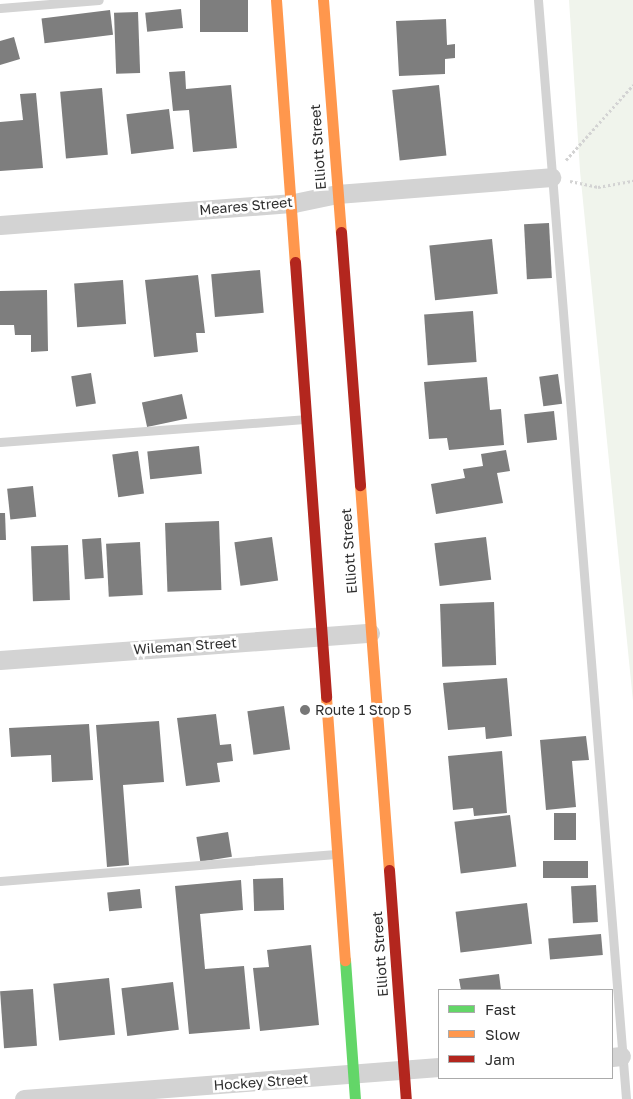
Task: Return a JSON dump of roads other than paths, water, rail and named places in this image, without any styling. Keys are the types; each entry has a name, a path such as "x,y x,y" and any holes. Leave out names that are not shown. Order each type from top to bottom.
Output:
{"main road":[{"path":"276,0 339,854 355,1099"},
{"name":"Elliott Street","path":"323,0 406,1099"}],"street":[{"name":"Meares Street","path":"0,225 291,203 337,194 551,177"},
{"name":"Wileman Street","path":"0,660 370,633"},
{"name":"Hockey Street","path":"24,1099 438,1067"}],"lane":[{"path":"0,8 99,0"},
{"path":"538,0 612,989"},
{"path":"0,442 307,419"},
{"path":"0,881 339,854"},
{"path":"613,1003 617,1056 626,1099"}],"place":[{"name":"Route 1 Stop 5","path":"305,710"}]}
